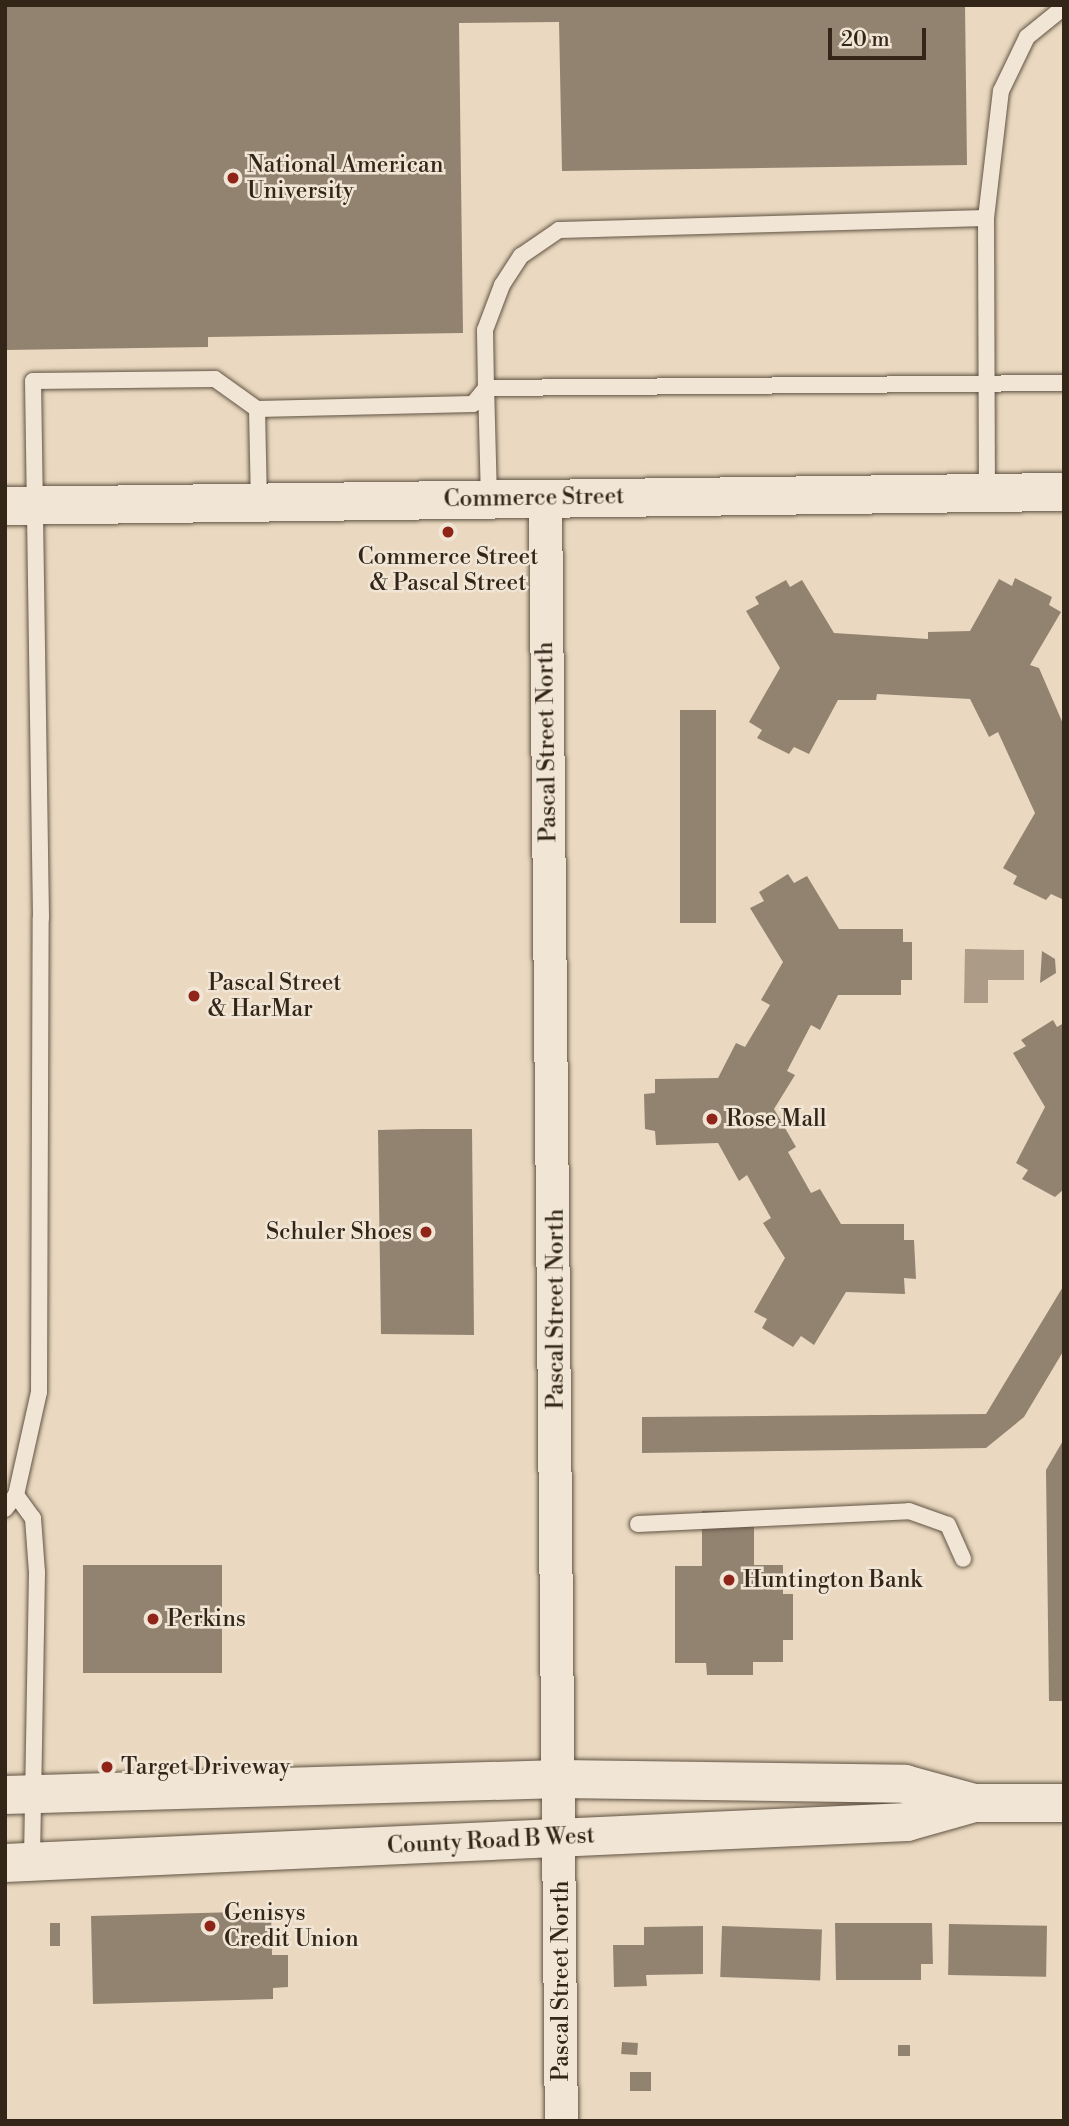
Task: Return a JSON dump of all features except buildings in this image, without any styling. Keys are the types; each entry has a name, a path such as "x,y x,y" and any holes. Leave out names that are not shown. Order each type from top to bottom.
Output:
{"street":[{"name":"Commerce Street","path":"20,505 1064,492"},
{"name":"Pascal Street North","path":"545,498 562,1838 561,2121"},
{"name":"County Road B West","path":"21,1795 560,1779 905,1784 974,1803 1064,1803"},
{"name":"County Road B West","path":"18,1862 907,1822 974,1803"}],"lane":[{"path":"987,493 986,218 1000,91 1027,37 1064,7"},
{"path":"489,499 485,330 502,285 521,257 559,229 986,218"},
{"path":"5,1509 16,1495 39,1392 20,505 33,381 215,379 257,409 473,404 486,388"},
{"path":"486,388 1064,383"},
{"path":"257,409 259,503"},
{"path":"16,1495 33,1518 37,1572 18,1862"},
{"path":"638,1524 909,1511 948,1525 963,1559"}],"shaded area":[{"path":"965,949 1024,950 1024,980 988,980 988,1003 964,1003"}],"place":[{"name":"National American University","path":"233,178"},
{"name":"Commerce Street & Pascal Street","path":"448,532"},
{"name":"Pascal Street & HarMar","path":"194,996"},
{"name":"Rose Mall","path":"712,1119"},
{"name":"Schuler Shoes","path":"426,1232"},
{"name":"Huntington Bank","path":"729,1580"},
{"name":"Perkins","path":"153,1619"},
{"name":"Target Driveway","path":"107,1767"},
{"name":"Genisys Credit Union","path":"210,1926"}]}
